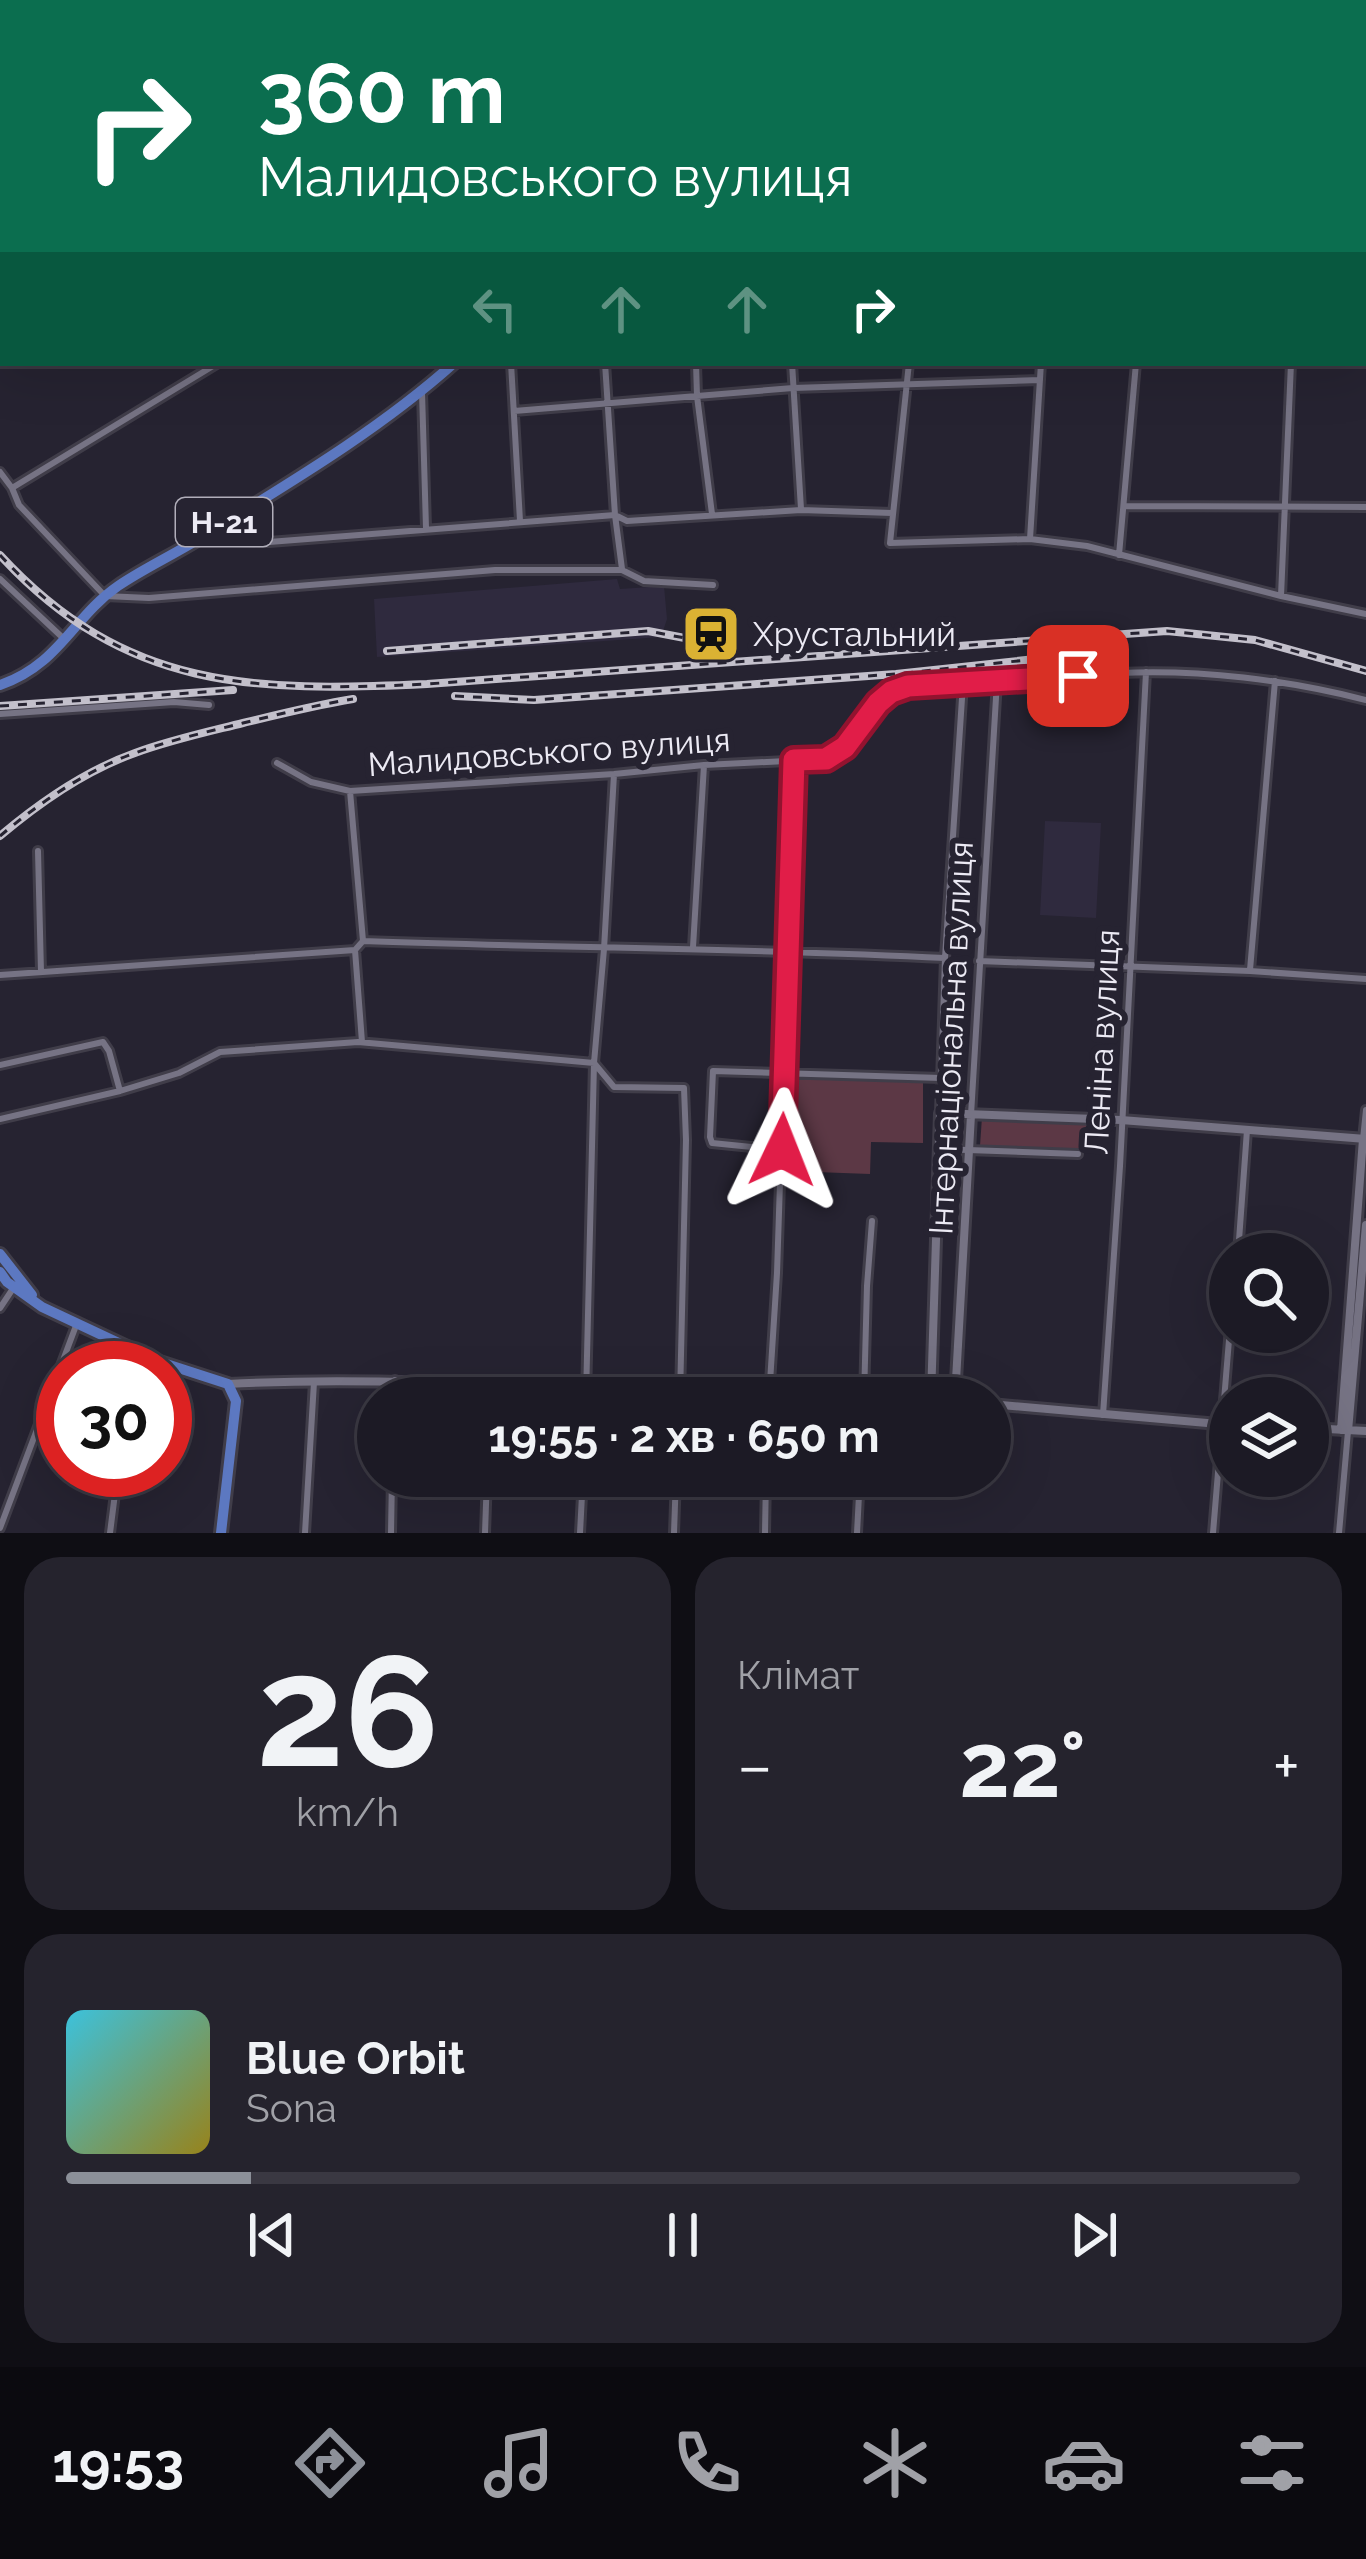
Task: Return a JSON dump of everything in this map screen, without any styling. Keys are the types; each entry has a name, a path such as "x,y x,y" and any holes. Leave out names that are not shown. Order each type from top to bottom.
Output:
{"main road":[{"name":"Н-21","path":"0,685 32,668 66,641 105,596 346,444 422,392 451,366"},
{"path":"0,1253 42,1307"},
{"path":"0,1273 42,1307 114,1341"},
{"path":"192,1371 228,1384 236,1400 221,1533"}],"street":[{"path":"12,488 213,366"},
{"path":"512,366 520,523"},
{"path":"604,366 622,570"},
{"path":"696,366 712,514"},
{"path":"792,366 801,510"},
{"path":"909,366 890,543 1030,539 1087,546 1366,614"},
{"path":"1030,539 1041,366"},
{"path":"1119,555 1136,366"},
{"path":"1281,596 1291,366"},
{"path":"514,411 793,388 1040,380"},
{"path":"422,392 426,528"},
{"path":"0,472 19,505 105,596 148,598 495,571 622,570 644,581 713,585"},
{"path":"1124,506 1366,507"},
{"path":"196,540 269,542 615,515 627,521 801,510 892,513"},
{"path":"0,580 66,641"},
{"name":"Малидовського вулиця","path":"350,791 826,759 845,747 878,703 908,686 1146,672 1275,681 1366,700"},
{"name":"Леніна вулиця","path":"1103,1415 1146,672"},
{"path":"1250,971 1275,681"},
{"name":"Інтернаціональна вулиця","path":"956,1377 997,682"},
{"name":"Інтернаціональна вулиця","path":"932,1377 945,958 963,683"},
{"path":"0,714 174,702 209,705"},
{"path":"770,1377 794,760"},
{"path":"277,764 311,782 350,791 363,941 356,950 362,1043"},
{"path":"693,948 704,765"},
{"path":"586,1377 594,1063 614,775"},
{"path":"38,851 41,972"},
{"path":"363,941 945,958"},
{"path":"0,975 356,950"},
{"path":"979,962 1366,979"},
{"path":"0,1065 103,1042 120,1091"},
{"path":"0,1119 120,1091 179,1073 220,1052 362,1043 594,1063 614,1087 684,1088 680,1377"},
{"path":"782,1150 716,1144 710,1137 713,1071 941,1078"},
{"path":"1339,1533 1366,1110"},
{"path":"940,1113 1121,1120 1365,1139"},
{"path":"1240,1233 1247,1130"},
{"path":"939,1149 1078,1154"},
{"path":"865,1377 872,1221"},
{"path":"1344,1430 1366,1225"},
{"path":"0,1308 14,1287"},
{"path":"0,1528 77,1323"},
{"path":"305,1533 315,1379"},
{"path":"228,1384 357,1380"},
{"path":"1011,1406 1209,1424"},
{"path":"1329,1429 1366,1431"},
{"path":"110,1533 115,1497"},
{"path":"391,1533 392,1497"},
{"path":"485,1533 486,1497"},
{"path":"580,1533 582,1497"},
{"path":"674,1533 675,1497"},
{"path":"765,1533 766,1497"},
{"path":"857,1533 859,1497"},
{"path":"1213,1533 1217,1497"}],"shaded area":[{"path":"617,579 620,589 664,586 667,619 661,637 377,657 374,599"},
{"path":"1045,821 1101,823 1096,918 1040,915"},
{"path":"789,1074 923,1081 923,1143 871,1142 870,1174 788,1171"},
{"path":"982,1117 1086,1123 1085,1151 980,1146"}],"railway":[{"path":"0,555 47,600 95,634 144,658 249,683 427,684 1167,631 1255,640 1366,671"},
{"path":"387,651 648,631 711,643"},
{"path":"455,696 534,700 896,674 1101,652"},
{"path":"0,706 233,690"},
{"path":"0,836 64,789 135,753 353,699"}],"place":[{"name":"Хрустальний","path":"711,634"}],"route":[{"path":"782,1150 794,760 826,759 845,747 878,703 908,686 1078,676"}]}
